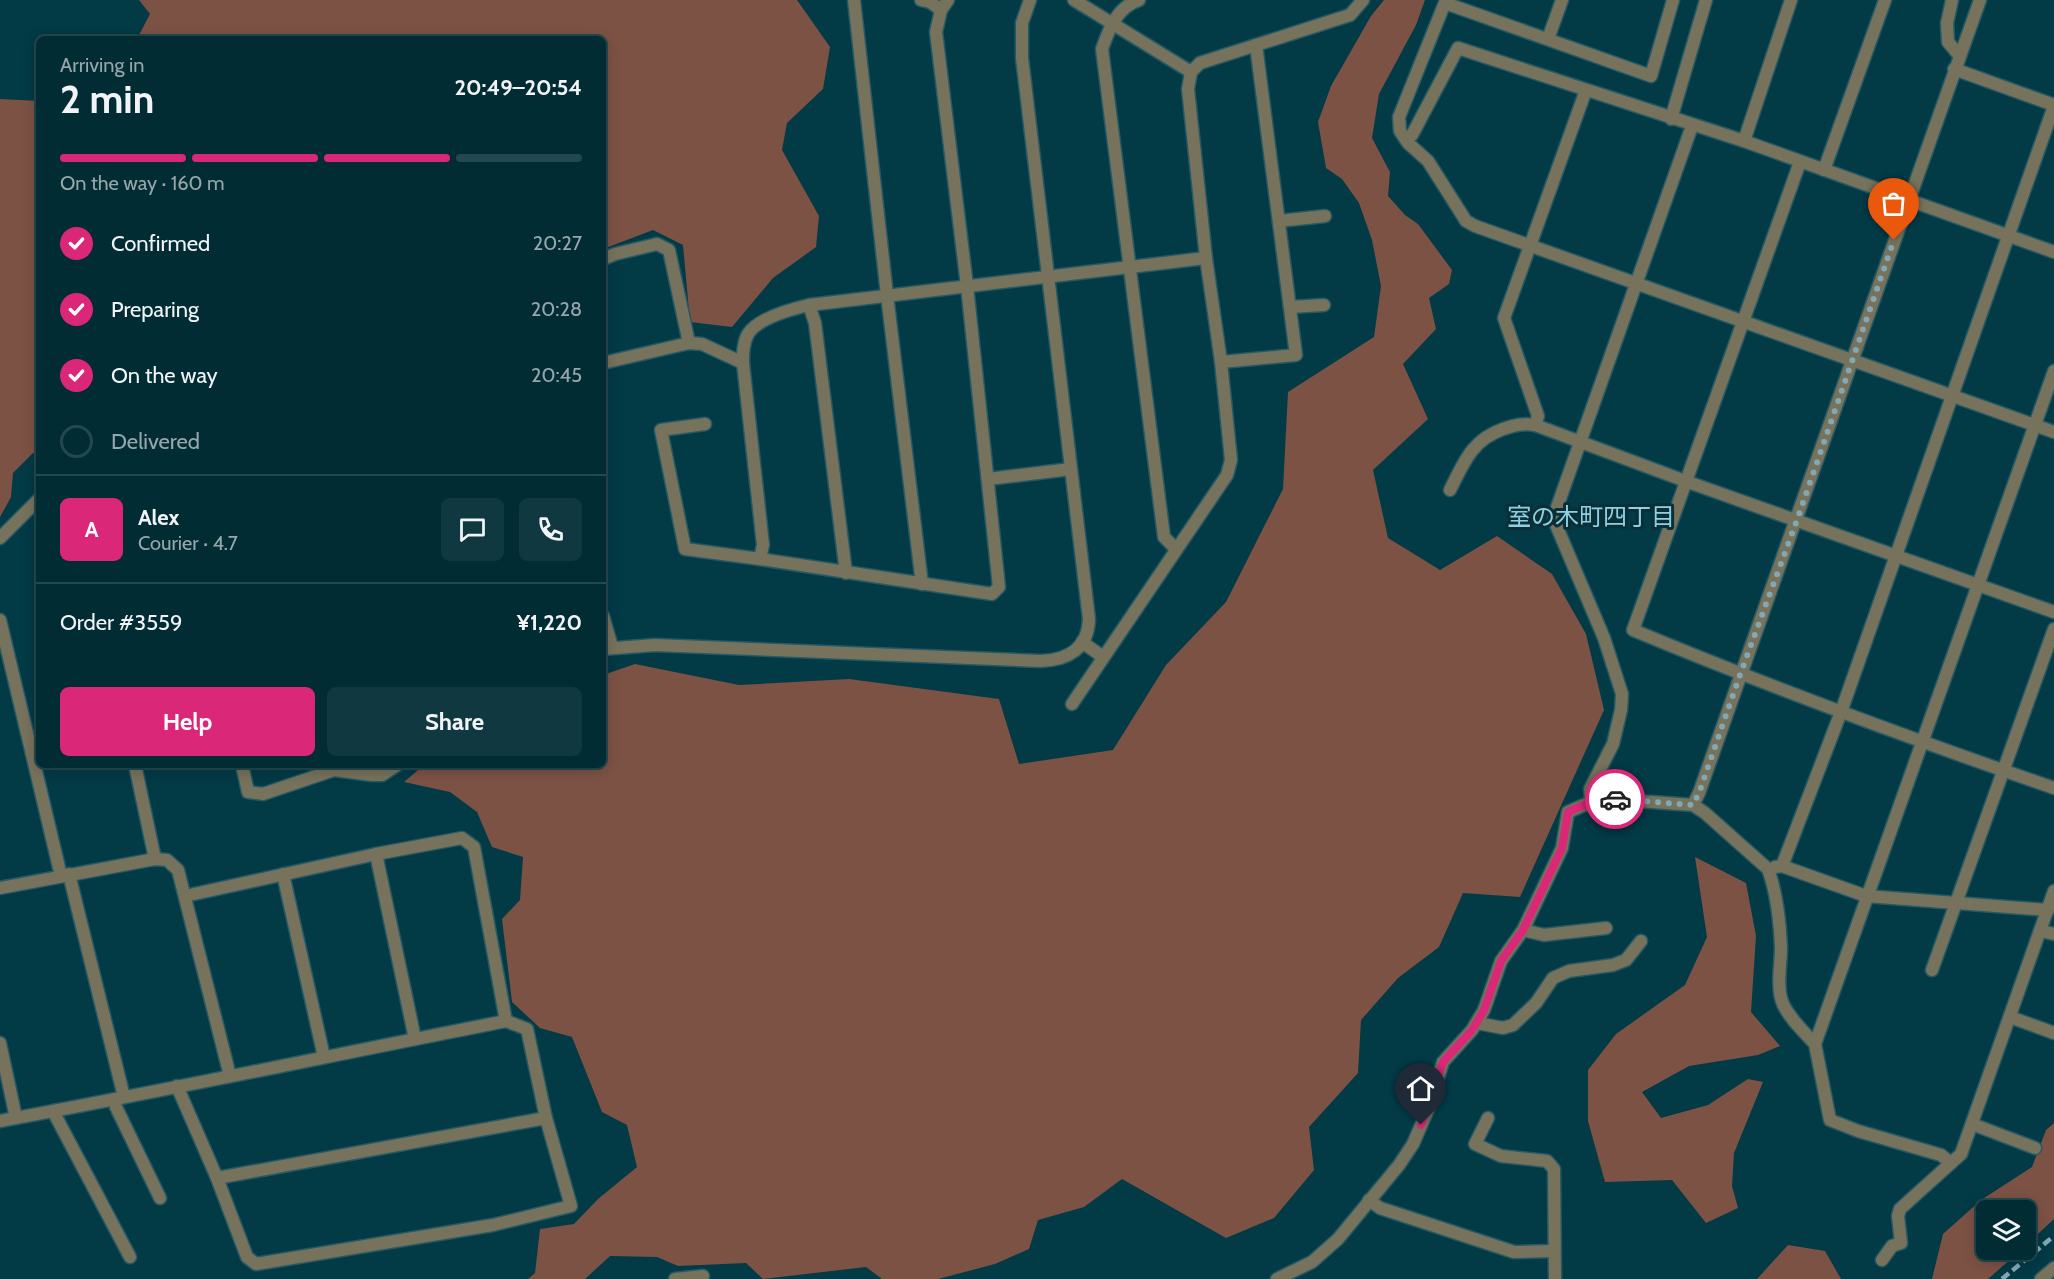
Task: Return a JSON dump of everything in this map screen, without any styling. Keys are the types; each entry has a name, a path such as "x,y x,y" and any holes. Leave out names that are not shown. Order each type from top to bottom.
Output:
{"street":[{"path":"854,0 922,584"},
{"path":"705,424 661,430 685,549 992,594 999,587 967,286 936,32 945,5 921,0"},
{"path":"608,648 655,645 1041,661 1059,660 1073,653 1082,642 1088,630 1089,619 1022,58 1022,23 1030,0"},
{"path":"1074,0 1191,72"},
{"path":"1139,0 1131,3 1111,23 1102,49 1164,537 1176,549"},
{"path":"1072,704 1227,475 1231,460 1188,89 1191,72 1200,63 1350,15 1363,0"},
{"path":"1548,39 1562,0"},
{"path":"1673,0 1651,76 1446,1 1399,117 1400,131 1428,161 1466,221 1530,247 2054,432"},
{"path":"1671,119 1706,0"},
{"path":"1744,141 1791,0"},
{"path":"1824,170 1885,0"},
{"path":"1952,0 1947,23 1948,42 1959,55"},
{"path":"1693,805 1797,520 1980,0"},
{"path":"1221,362 1296,355 1256,45"},
{"path":"1406,140 1412,135 1458,48 1692,126 1744,141 2054,252"},
{"path":"1782,866 1841,712 2054,105 1954,69"},
{"path":"1535,425 1538,416 1504,318 1586,90"},
{"path":"1591,802 1590,789 1613,744 1621,710 1622,694 1604,638 1554,520 1555,513 1692,126"},
{"path":"1800,162 1688,482 1633,630 1740,675 2054,788"},
{"path":"1279,221 1325,216"},
{"path":"606,258 657,244 669,250 689,342"},
{"path":"760,559 763,545 742,363 744,345 754,327 786,311 809,305 1206,258"},
{"path":"1290,307 1323,304"},
{"path":"809,305 815,323 846,573"},
{"path":"606,362 689,342 702,344 742,363"},
{"path":"1951,1163 1941,1155 1858,1131 1830,1120 1815,1044 2054,371"},
{"path":"1449,490 1468,454 1488,434 1523,423 1535,425 2054,612"},
{"path":"988,479 1071,469"},
{"path":"0,538 36,502"},
{"path":"0,620 3,646 36,768"},
{"path":"1932,970 2054,629"},
{"path":"1082,642 1103,657"},
{"path":"36,768 65,875 119,1098 116,1107 160,1198"},
{"path":"136,768 155,859"},
{"path":"243,768 248,792 262,794 331,768"},
{"path":"339,768 372,775 382,774 393,768"},
{"path":"1277,1279 1312,1262 1338,1239 1399,1166 1413,1144 1429,1107 1443,1062 1477,1023 1484,1010 1501,961 1523,930 1562,848 1568,812 1591,802 1610,799 1693,805 1768,869 1781,945 1782,1002 1797,1025 1815,1044"},
{"path":"185,896 376,854 462,838 474,847 506,1021"},
{"path":"376,854 415,1039"},
{"path":"0,888 155,859 167,860 178,870 230,1076"},
{"path":"1768,869 1782,866 1866,896 2048,910"},
{"path":"283,874 324,1057"},
{"path":"1882,1260 1892,1246 1901,1243 1898,1216 1900,1209 1961,1154 2054,891"},
{"path":"1523,930 1544,935 1606,927"},
{"path":"2040,931 2054,934"},
{"path":"1477,1023 1503,1028 1513,1025 1536,1003 1553,978 1569,971 1613,965 1626,960 1641,941"},
{"path":"2010,1017 2054,1033"},
{"path":"0,1121 119,1098 177,1086 506,1021 527,1029 546,1118 571,1206 493,1225 256,1264 247,1257 217,1178 177,1086"},
{"path":"0,1043 16,1118"},
{"path":"52,1111 130,1257"},
{"path":"217,1178 546,1118"},
{"path":"1488,1118 1475,1144 1502,1156 1547,1161 1554,1169 1556,1279"},
{"path":"1972,1124 2035,1148"},
{"path":"1369,1200 1380,1208 1514,1252 1554,1251"},
{"path":"2041,1279 2054,1268"},
{"path":"675,1279 703,1276"}],"shaded area":[{"path":"139,0 797,0 830,47 823,89 787,123 782,150 819,216 816,247 773,278 732,327 690,322 683,245 653,230 606,248 606,36 139,36 150,14"},
{"path":"1384,0 1425,0 1416,25 1379,94 1372,138 1390,172 1388,196 1405,215 1418,224 1452,270 1449,284 1429,298 1436,329 1403,364 1428,419 1373,470 1388,538 1440,570 1497,536 1552,574 1586,634 1604,710 1520,897 1463,893 1439,947 1398,978 1361,1020 1358,1073 1309,1127 1314,1170 1274,1218 1226,1238 1122,1179 1084,1207 1038,1220 1029,1249 995,1264 938,1279 882,1279 866,1267 763,1279 746,1263 678,1266 657,1257 610,1256 585,1279 528,1279 535,1273 540,1229 574,1224 598,1199 637,1167 627,1125 602,1112 572,1037 540,1028 512,1002 502,919 520,900 523,857 492,847 477,812 450,792 404,782 420,768 606,768 606,674 635,664 739,685 849,679 999,699 1019,764 1113,750 1166,665 1226,602 1283,489 1288,392 1374,337 1381,286 1372,240 1359,203 1342,179 1326,168 1318,122 1331,86 1371,16"},
{"path":"0,99 36,101 36,454 33,453 13,473 11,497 0,517"},
{"path":"1695,857 1746,883 1756,936 1751,1012 1780,1046 1758,1055 1689,1066 1642,1092 1661,1118 1708,1105 1748,1079 1763,1082 1734,1153 1732,1186 1738,1208 1706,1223 1672,1180 1605,1182 1588,1121 1588,1070 1616,1034 1685,985 1707,937"},
{"path":"2054,1123 2054,1219 2036,1236 2036,1200 1981,1200 2032,1167 2046,1130"},
{"path":"1976,1204 1976,1260 2010,1260 1988,1279 1932,1279 1943,1234"},
{"path":"1788,1245 1825,1251 1841,1279 1757,1279"}],"railway":[{"path":"2002,1279 2054,1236"}],"way so far":[{"path":"1615,799 1693,805 1699,793 1894,240"}],"district":[{"name":"室の木町四丁目","path":"1591,516"}],"route":[{"path":"1421,1125 1443,1062 1472,1030 1484,1010 1501,961 1523,930 1562,848 1568,812 1591,802 1615,799"}]}
